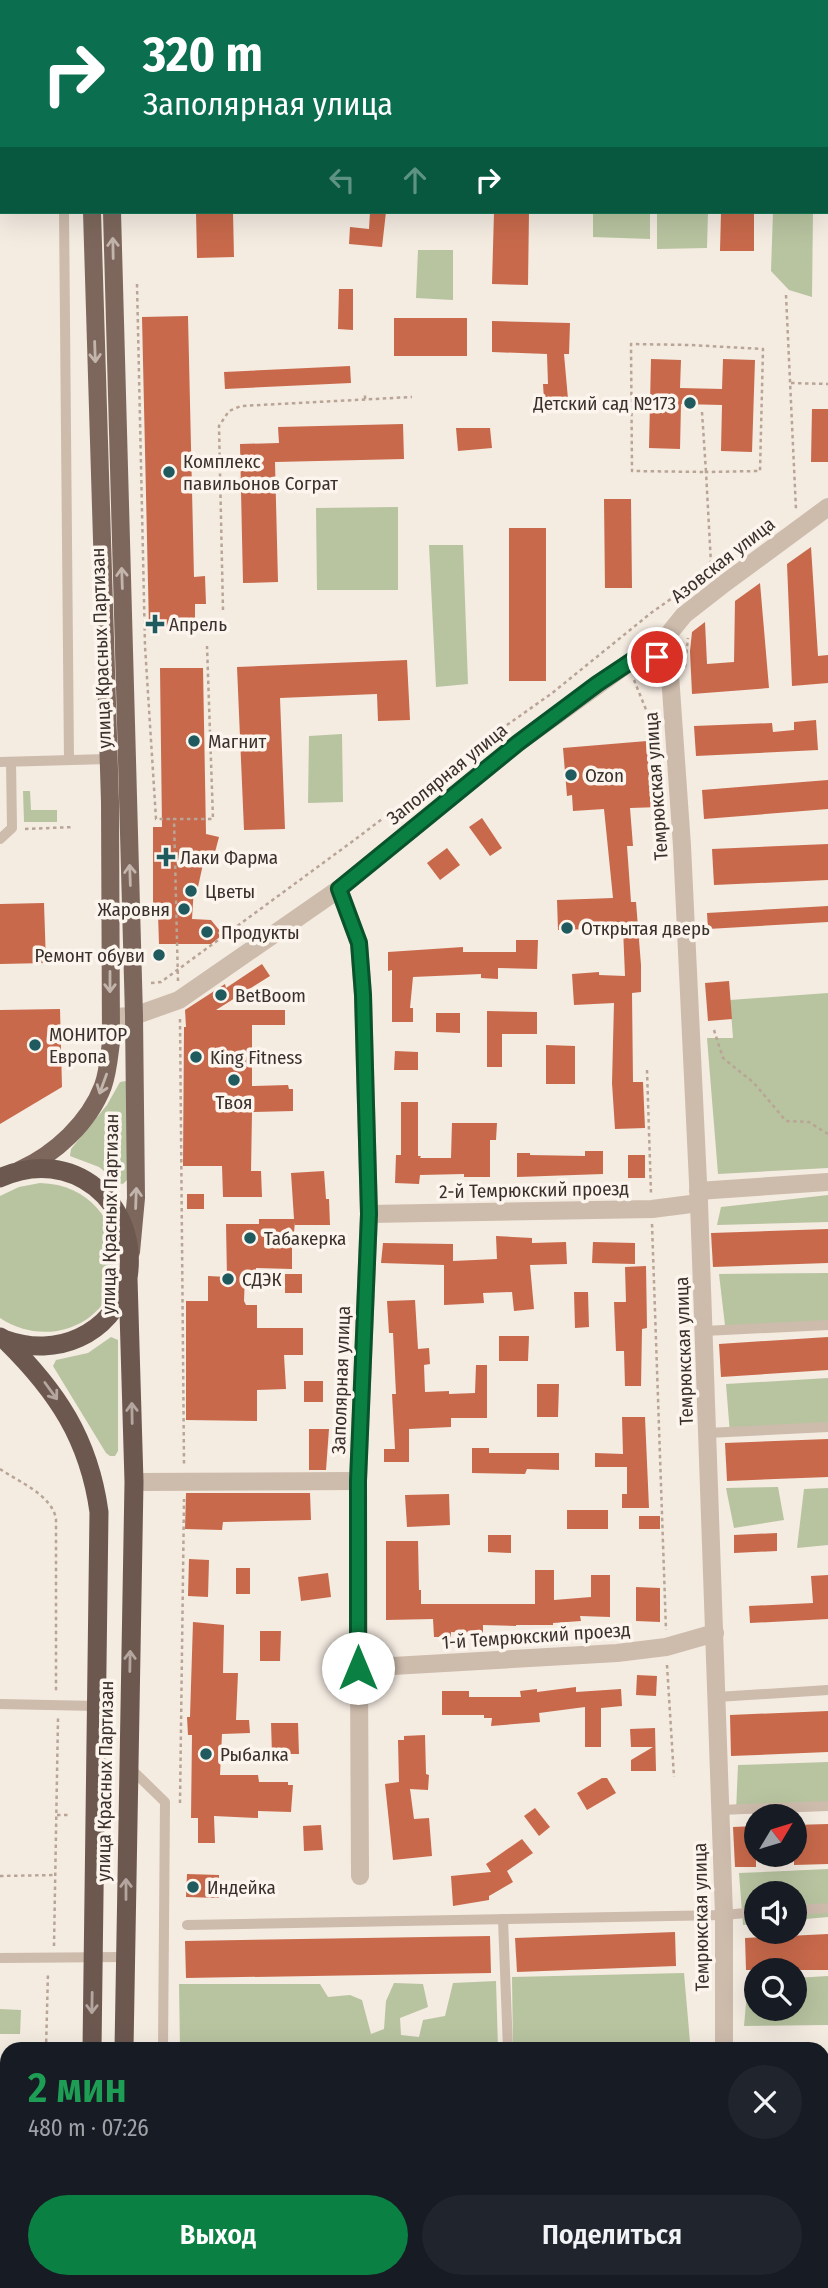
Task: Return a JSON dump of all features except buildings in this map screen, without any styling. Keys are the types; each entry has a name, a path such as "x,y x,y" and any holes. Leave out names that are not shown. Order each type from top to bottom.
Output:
{"highway":[{"path":"3,1339 39,1348 57,1346 82,1338 103,1323 114,1309 123,1294 129,1272 129,1240 124,1224 116,1209 100,1191 79,1177 55,1169 38,1168 4,1177"},
{"name":"улица Красных Партизан","path":"124,2042 134,1482 129,1272"},
{"name":"улица Красных Партизан","path":"3,1339 34,1369 64,1410 82,1443 96,1489 99,1512 92,2042"}],"main road":[{"name":"улица Красных Партизан","path":"4,1177 50,1153 93,1106 103,1086 111,1042 108,759 92,214"},
{"name":"улица Красных Партизан","path":"112,214 134,1016 136,1198 129,1272"}],"street":[{"name":"Азовская улица","path":"657,657 667,636 720,575 828,507"},
{"name":"Заполярная улица","path":"111,1017 134,1016 179,1000 339,889 518,743 625,665 649,655 657,657"},
{"name":"Темрюкская улица","path":"657,657 665,664 670,675 682,846 699,1197 718,1697 724,1914 724,2042"},
{"name":"Заполярная улица","path":"339,889 359,943 369,1214 358,1481 360,1876"},
{"name":"2-й Темрюкский проезд","path":"369,1214 652,1209 699,1197 828,1182"},
{"path":"134,1482 358,1481"},
{"name":"1-й Темрюкский проезд","path":"358,1668 617,1653 666,1647 715,1633"}],"lane":[{"path":"64,214 69,760"},
{"path":"93,284 113,284"},
{"path":"0,839 12,828 6,762 108,759"},
{"path":"704,1332 828,1325"},
{"path":"707,1433 828,1427"},
{"path":"718,1697 828,1690"},
{"path":"0,1704 97,1706"},
{"path":"127,1765 165,1802 163,2042"},
{"path":"720,1810 828,1806"},
{"path":"807,1909 828,1908"},
{"path":"187,1925 744,1913"},
{"path":"503,1919 508,2042"},
{"path":"0,1958 126,1957"}],"path":[{"path":"137,284 145,646 156,819 213,819 207,646"},
{"path":"786,295 796,514 806,507"},
{"path":"631,344 763,349 760,471 706,472 632,471 631,344"},
{"path":"790,383 828,384"},
{"path":"365,392 365,399"},
{"path":"223,610 219,426 229,411 241,406 412,397"},
{"path":"155,1010 150,983 161,982 177,971 551,694 651,613 720,575 711,564 702,412"},
{"path":"684,670 689,631"},
{"path":"625,665 647,712 647,737"},
{"path":"174,819 179,1000 184,1481 180,1807"},
{"path":"12,828 74,827"},
{"path":"714,1030 723,1058 754,1083 786,1121 809,1122 828,1134"},
{"path":"647,1070 666,1647 674,1777"},
{"path":"0,1469 44,1499 54,1509 56,1519 55,1704 58,1715 55,1945 48,1957 46,2042"},
{"path":"57,1815 71,1815"},
{"path":"0,1876 56,1875"}],"green space":[{"path":"593,214 650,214 650,239 593,237"},
{"path":"657,214 708,214 707,248 657,249"},
{"path":"773,214 813,214 812,297 789,290 771,271"},
{"path":"418,250 453,250 453,300 416,298"},
{"path":"398,507 398,590 317,590 316,508"},
{"path":"429,545 463,545 468,684 436,687"},
{"path":"342,734 343,802 308,803 309,736"},
{"path":"23,791 30,791 31,810 57,810 57,822 24,822"},
{"path":"828,993 828,1168 718,1174 707,1038 733,1038 730,1000"},
{"path":"126,1081 129,1175 123,1184 99,1167 70,1156 71,1149 107,1105 120,1082"},
{"path":"40,1183 71,1189 94,1205 109,1226 116,1252 115,1278 104,1301 85,1320 49,1332 27,1330 0,1318 0,1196 19,1187"},
{"path":"828,1195 828,1222 717,1225 721,1207"},
{"path":"828,1273 828,1327 726,1334 719,1274"},
{"path":"111,1337 118,1340 118,1451 115,1456 106,1453 53,1366 56,1360 88,1353"},
{"path":"828,1378 828,1430 730,1434 726,1384"},
{"path":"778,1487 784,1520 734,1528 726,1488"},
{"path":"828,1488 828,1545 797,1548 804,1489"},
{"path":"828,1762 828,1809 807,1810 807,1804 744,1804 744,1812 736,1812 738,1765"},
{"path":"828,1869 828,1917 807,1919 807,1881 744,1881 743,1925 739,1873"},
{"path":"684,1973 690,2042 513,2042 512,1977"},
{"path":"828,1976 828,2025 744,2026 744,2021 807,2021 807,1977"},
{"path":"496,1981 498,2042 180,2042 179,1984 320,1984 328,1997 350,1995 362,2000 371,2034 384,2029 386,2001 394,1983 423,1984 428,2007 400,2018 401,2035 419,2037 423,2020 445,2016 453,1983"},
{"path":"0,2009 21,2010 20,2034 0,2034"}],"place":[{"name":"Детский cад №173","path":"690,403"},
{"name":"Комплекс павильонов Сограт","path":"169,472"},
{"name":"Апрель","path":"155,624"},
{"name":"Магнит","path":"194,741"},
{"name":"Ozon","path":"571,775"},
{"name":"Лаки Фарма","path":"166,857"},
{"name":"Цветы","path":"191,891"},
{"name":"Жаровня","path":"184,909"},
{"name":"Открытая дверь","path":"567,928"},
{"name":"Продукты","path":"207,932"},
{"name":"Ремонт обуви","path":"159,955"},
{"name":"BetBoom","path":"221,995"},
{"name":"МОНИТОР Европа","path":"35,1045"},
{"name":"King Fitness","path":"196,1057"},
{"name":"Твоя","path":"234,1080"},
{"name":"Табакерка","path":"250,1238"},
{"name":"СДЭК","path":"228,1279"},
{"name":"Рыбалка","path":"206,1754"},
{"name":"Индейка","path":"193,1887"}],"route":[{"path":"358,1668 358,1481 369,1214 359,943 339,889 518,743 597,684 633,660 649,655 657,657"}]}
